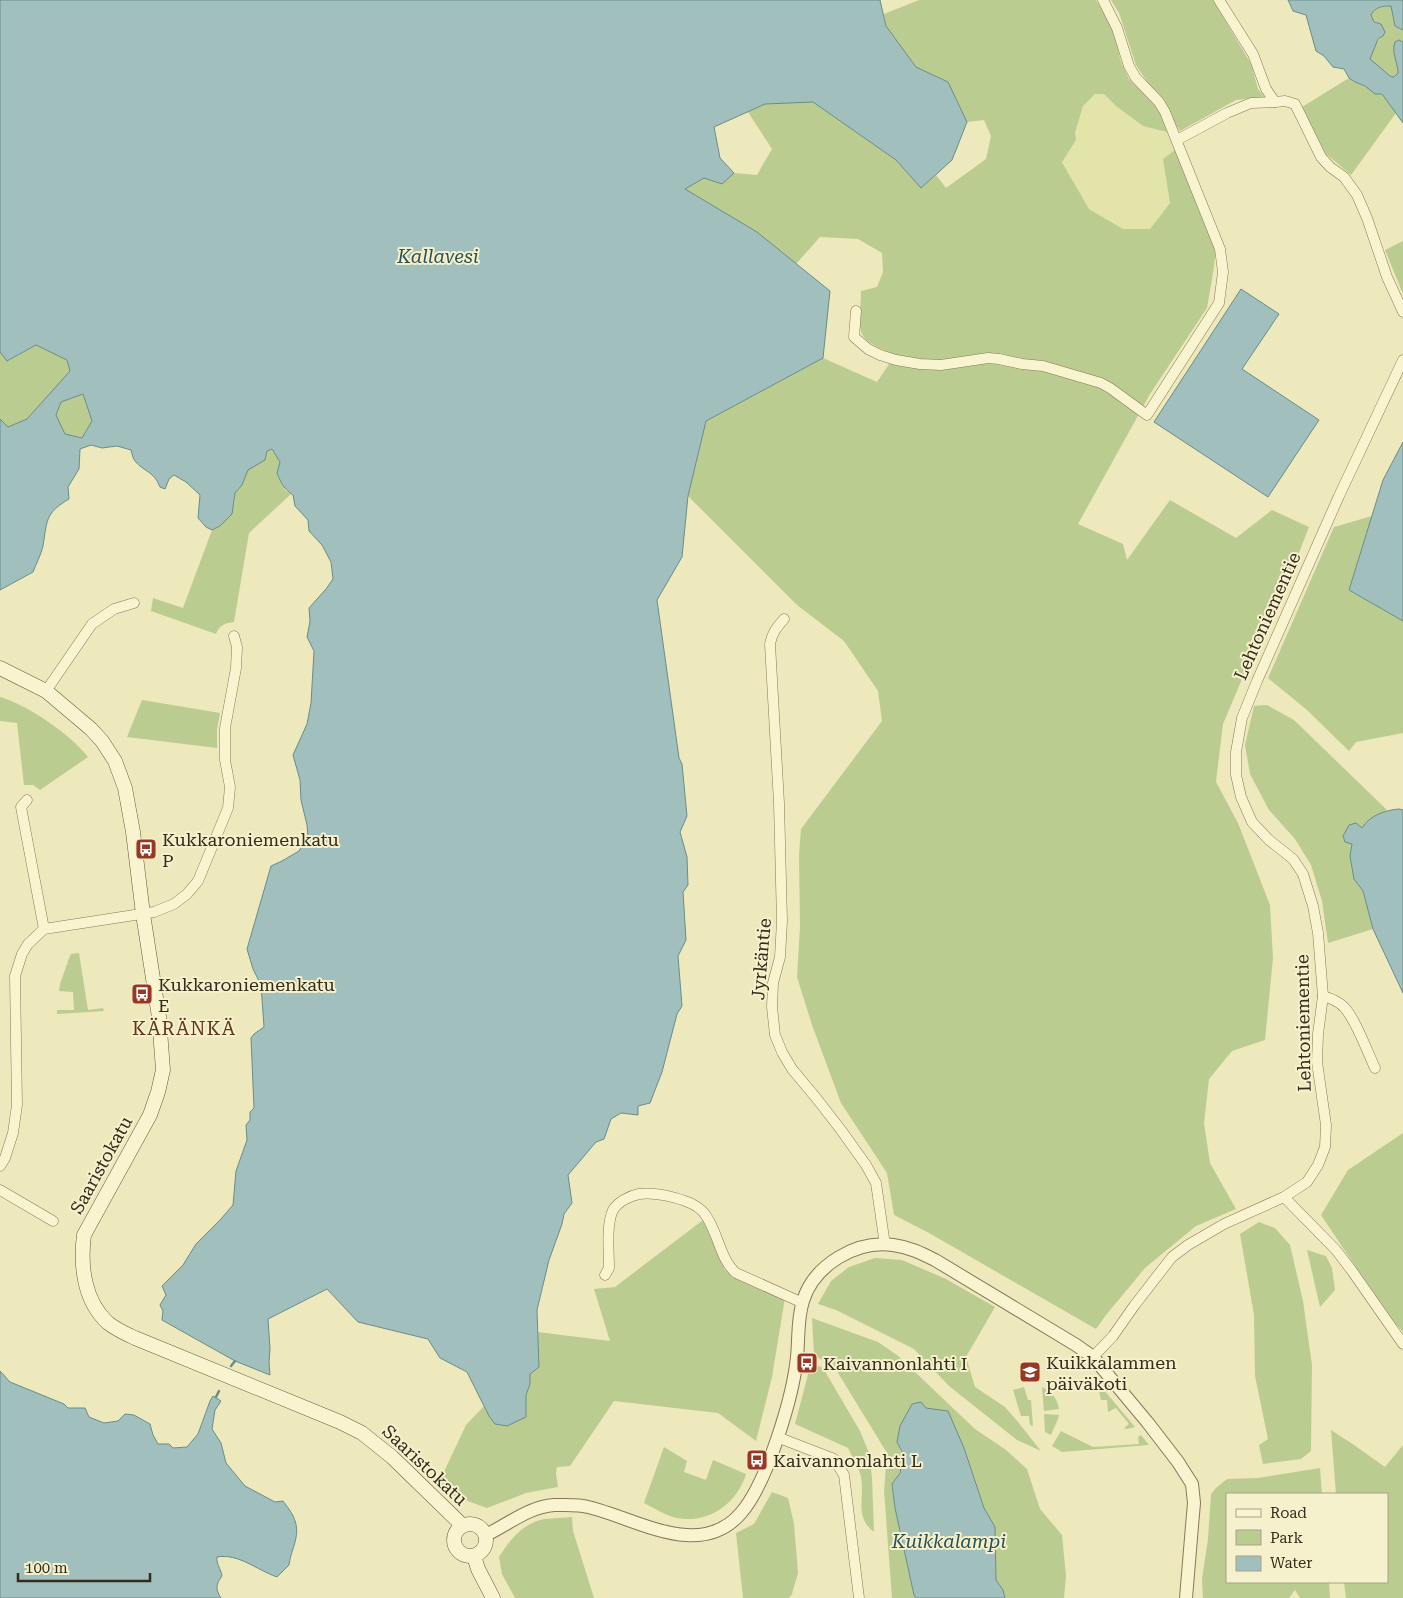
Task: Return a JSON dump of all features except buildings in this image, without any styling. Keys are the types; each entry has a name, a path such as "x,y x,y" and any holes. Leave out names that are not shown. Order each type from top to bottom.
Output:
{"main road":[{"name":"Saaristokatu","path":"2,668 46,691 91,729 102,741 115,761 125,788 133,832 143,914 159,1017 163,1070 150,1116 84,1235 82,1257 86,1285 94,1304 108,1322 135,1338 340,1422 362,1433 392,1457 462,1526"},
{"path":"467,1524 480,1527 486,1535 483,1550 474,1556 464,1555 454,1544 455,1533 467,1524"},
{"path":"474,1556 493,1598"}],"street":[{"path":"856,311 854,337 868,349 880,355 920,364 942,364 999,358 1022,364 1043,366 1101,383 1147,415 1219,304 1222,293 1223,272 1220,249 1165,112 1136,78 1129,66 1117,28 1103,0"},
{"path":"1219,0 1253,54 1266,89 1275,102"},
{"path":"1177,140 1228,113 1251,104 1285,101 1295,104 1321,157 1330,167 1344,177 1357,195 1387,277 1403,312"},
{"name":"Lehtoniementie","path":"1093,1357 1113,1336 1172,1257 1188,1245 1224,1224 1284,1197 1307,1182 1318,1165 1325,1147 1326,1125 1317,1062 1322,996 1318,932 1313,906 1303,874 1293,859 1269,840 1252,822 1241,797 1236,776 1236,752 1242,718 1256,681 1403,360"},
{"path":"46,691 92,624 114,609 134,603"},
{"name":"Jyrkäntie","path":"784,618 776,627 770,644 779,804 782,921 780,957 773,983 772,1007 775,1035 792,1070 817,1098 866,1165 876,1182 885,1245"},
{"path":"0,1166 5,1158 13,1133 17,1105 15,976 22,954 28,944 44,929 154,912 174,904 187,894 198,881 228,808 230,787 224,744 225,728 236,668 237,647 234,636"},
{"path":"27,800 21,807 44,929"},
{"path":"1322,996 1334,1000 1344,1007 1355,1025 1375,1068"},
{"path":"0,1190 53,1221"},
{"path":"604,1274 609,1268 610,1217 617,1204 638,1194 658,1195 697,1206 710,1221 728,1264 736,1273 802,1302"},
{"path":"1284,1197 1336,1250 1403,1344"},
{"path":"486,1535 520,1515 536,1508 554,1505 588,1507 673,1534 698,1535 714,1531 729,1524 740,1514 750,1500 777,1437 794,1375 802,1302 812,1284 825,1268 842,1256 872,1245 885,1245 914,1249 935,1260 1053,1330 1093,1357 1174,1457 1192,1484 1194,1503 1186,1598"},
{"path":"777,1437 834,1459 841,1469 844,1475 859,1598"}],"green space":[{"path":"919,0 1096,0 1112,26 1121,62 1129,79 1153,101 1162,117 1167,132 1143,126 1116,106 1104,94 1095,94 1083,106 1075,133 1076,140 1062,162 1089,209 1123,229 1150,229 1170,203 1163,159 1176,149 1216,251 1207,308 1150,394 1078,524 1123,544 1127,560 1170,500 1236,538 1272,510 1309,527 1223,724 1216,782 1238,823 1270,905 1273,958 1265,1040 1232,1051 1209,1079 1204,1123 1210,1163 1236,1209 1196,1226 1145,1268 1096,1329 929,1233 894,1215 887,1173 841,1103 812,1025 797,977 800,927 799,855 801,829 882,721 878,691 844,641 797,605 688,496 706,421 823,358 877,382 895,355 871,344 865,338 860,326 861,291 877,287 883,272 882,253 858,239 820,237 796,264 757,232 685,189 704,178 722,184 734,173 757,175 772,149 748,112 765,104 813,102 896,160 921,188 936,175 946,188 986,159 991,136 984,120 967,122 948,82 916,67 886,26 884,14"},
{"path":"1111,0 1213,0 1251,64 1258,89 1264,97 1236,100 1180,131 1136,65 1119,13"},
{"path":"1391,6 1395,26 1403,30 1403,42 1399,40 1394,54 1398,73 1394,77 1390,77 1370,60 1375,46 1383,36 1381,24 1374,22 1371,15 1377,9"},
{"path":"1349,78 1382,94 1396,113 1351,175 1325,153 1302,107"},
{"path":"1095,94 1104,94 1116,106 1143,126 1167,132 1176,149 1164,159 1170,203 1150,229 1123,229 1089,209 1062,161 1076,140 1075,133 1083,106"},
{"path":"1403,241 1403,294 1385,250"},
{"path":"36,345 67,360 70,371 27,419 8,427 0,419 0,352 8,361"},
{"path":"83,394 92,421 82,438 64,434 56,415 61,402"},
{"path":"272,449 280,462 277,473 285,490 291,494 249,533 234,622 223,625 216,634 151,611 153,598 183,608 212,530 220,526 234,504 235,493 242,485 248,469 265,460 267,451"},
{"path":"1372,516 1349,590 1403,621 1403,733 1356,742 1349,751 1307,710 1268,678 1334,527"},
{"path":"0,697 48,721 71,739 88,757 40,790 33,785 24,785 17,723 0,721"},
{"path":"142,700 220,713 217,730 217,748 127,737"},
{"path":"1267,705 1294,720 1387,810 1366,822 1352,844 1350,856 1354,879 1363,891 1373,929 1328,943 1322,901 1311,865 1295,839 1269,810 1250,774 1245,745 1254,706"},
{"path":"79,953 88,1010 103,1008 104,1011 57,1014 57,1010 74,1010 73,992 59,991 71,954"},
{"path":"1403,1133 1403,1332 1390,1318 1321,1215 1348,1170"},
{"path":"703,1220 725,1270 738,1279 785,1298 772,1377 756,1441 718,1413 614,1401 570,1466 557,1467 558,1487 526,1493 487,1508 451,1495 429,1477 441,1478 466,1425 484,1406 497,1424 512,1424 526,1417 526,1395 530,1384 530,1374 539,1367 538,1332 610,1341 594,1289 615,1287"},
{"path":"1259,1222 1275,1228 1290,1245 1303,1301 1312,1365 1311,1451 1301,1459 1263,1464 1259,1445 1268,1439 1255,1376 1254,1315 1240,1234"},
{"path":"1307,1250 1326,1256 1332,1268 1335,1290 1320,1307"},
{"path":"875,1258 902,1260 946,1279 995,1307 966,1357 975,1387 1005,1407 1041,1451 1017,1440 949,1386 914,1349 836,1310 818,1304 831,1281 849,1267"},
{"path":"812,1318 878,1342 897,1355 975,1429 1006,1450 1027,1469 1040,1509 1062,1535 1066,1576 1064,1598 1005,1598 1003,1590 996,1580 995,1527 984,1508 964,1448 897,1442 902,1464 892,1484 895,1508 916,1598 892,1598 884,1491 887,1453 835,1368 814,1355"},
{"path":"811,1363 823,1368 860,1431 869,1453 874,1532 864,1520 862,1514 861,1477 848,1448 795,1424"},
{"path":"1024,1387 1028,1400 1031,1400 1033,1426 1030,1425 1029,1416 1021,1416 1013,1390"},
{"path":"1042,1387 1054,1396 1059,1409 1044,1411"},
{"path":"1103,1389 1135,1427 1124,1428 1129,1424 1116,1408 1108,1412 1107,1400 1101,1400 1099,1391"},
{"path":"1044,1414 1059,1415 1051,1435 1045,1432"},
{"path":"1331,1430 1385,1467 1403,1445 1403,1598 1346,1598 1344,1583 1388,1583 1388,1493 1336,1493"},
{"path":"1061,1431 1093,1447 1139,1444 1138,1437 1141,1435 1149,1445 1062,1452 1052,1446"},
{"path":"664,1447 687,1461 684,1472 706,1480 713,1460 746,1474 742,1485 727,1504 708,1516 685,1519 662,1513 644,1503"},
{"path":"1320,1468 1322,1493 1226,1493 1226,1583 1329,1583 1330,1598 1300,1598 1295,1590 1289,1598 1203,1598 1202,1579 1208,1539 1211,1494 1227,1479 1258,1478"},
{"path":"772,1492 788,1498 794,1524 798,1573 789,1598 743,1598 736,1533 754,1524"},
{"path":"572,1517 573,1531 594,1598 515,1598 502,1574 499,1557 503,1551 517,1534 536,1521"}],"water":[{"name":"Kallavesi","path":"0,0 880,0 886,26 916,67 948,82 967,122 952,160 921,188 896,160 813,102 765,104 714,127 720,158 734,173 722,184 704,178 685,189 757,232 830,291 823,358 706,421 688,496 682,557 657,600 679,758 682,764 687,816 680,832 687,857 688,885 683,892 686,940 678,956 682,1006 677,1014 662,1072 650,1103 638,1106 638,1115 621,1113 611,1119 604,1139 596,1142 568,1175 572,1203 564,1214 549,1260 537,1310 539,1367 530,1374 530,1384 526,1395 526,1417 507,1426 495,1424 467,1372 440,1358 428,1339 358,1322 327,1289 268,1319 270,1375 235,1361 162,1320 163,1311 160,1305 166,1295 162,1286 183,1265 196,1244 233,1205 236,1171 247,1140 246,1125 250,1120 250,1112 254,1108 251,1038 264,1027 261,985 253,969 247,949 271,866 299,851 308,836 301,800 300,780 293,755 307,724 311,703 314,651 307,637 310,621 309,608 333,579 331,562 322,545 309,531 308,520 295,506 293,495 281,483 277,473 280,462 272,449 267,451 265,460 248,470 242,485 235,493 232,514 220,526 212,530 206,527 198,518 200,495 186,482 174,475 169,479 165,489 160,487 152,475 138,465 133,458 131,450 117,446 102,448 91,445 80,449 79,469 68,487 69,499 55,509 48,518 42,549 33,572 0,590 0,419 8,427 27,419 70,371 67,360 36,345 7,361 0,352","holes":["83,394 92,421 82,438 65,434 56,415 61,402"]},
{"path":"1288,0 1403,0 1403,30 1395,26 1391,6 1379,8 1371,15 1374,22 1381,24 1385,32 1378,39 1370,59 1390,76 1394,77 1398,73 1394,50 1395,42 1399,40 1403,42 1403,123 1382,94 1375,94 1365,86 1355,82 1349,78 1344,69 1333,67 1324,56 1316,51 1306,15 1293,11"},
{"path":"1241,289 1279,314 1242,369 1319,420 1268,497 1154,422"},
{"path":"1403,442 1403,621 1349,590 1383,480"},
{"path":"1399,809 1403,810 1403,993 1373,929 1363,891 1354,879 1350,856 1352,844 1345,842 1343,836 1349,825 1356,823 1362,828 1378,814"},
{"path":"0,1371 10,1382 64,1404 68,1408 85,1408 89,1417 104,1423 118,1421 125,1414 134,1415 150,1424 158,1444 169,1444 173,1448 187,1447 198,1434 213,1396 221,1401 215,1410 212,1429 221,1443 226,1463 245,1486 275,1502 283,1501 295,1520 297,1530 289,1565 277,1577 232,1557 217,1557 222,1576 217,1587 221,1598 0,1598"},
{"name":"Kuikkalampi","path":"921,1402 926,1408 948,1411 964,1448 984,1508 995,1527 996,1580 1003,1590 1005,1598 916,1598 914,1595 895,1508 892,1484 900,1473 903,1454 897,1442 900,1426 912,1404"}],"waterway":[{"path":"231,1366 235,1361"},
{"path":"216,1397 219,1391"}],"place":[{"name":"Kukkaroniemenkatu P","path":"146,849"},
{"name":"Kukkaroniemenkatu E","path":"142,994"},
{"name":"Kaivannonlahti I","path":"807,1363"},
{"name":"Kuikkalammen päiväkoti","path":"1030,1372"},
{"name":"Kaivannonlahti L","path":"757,1460"}],"district":[{"name":"KÄRÄNKÄ","path":"184,1028"}]}
